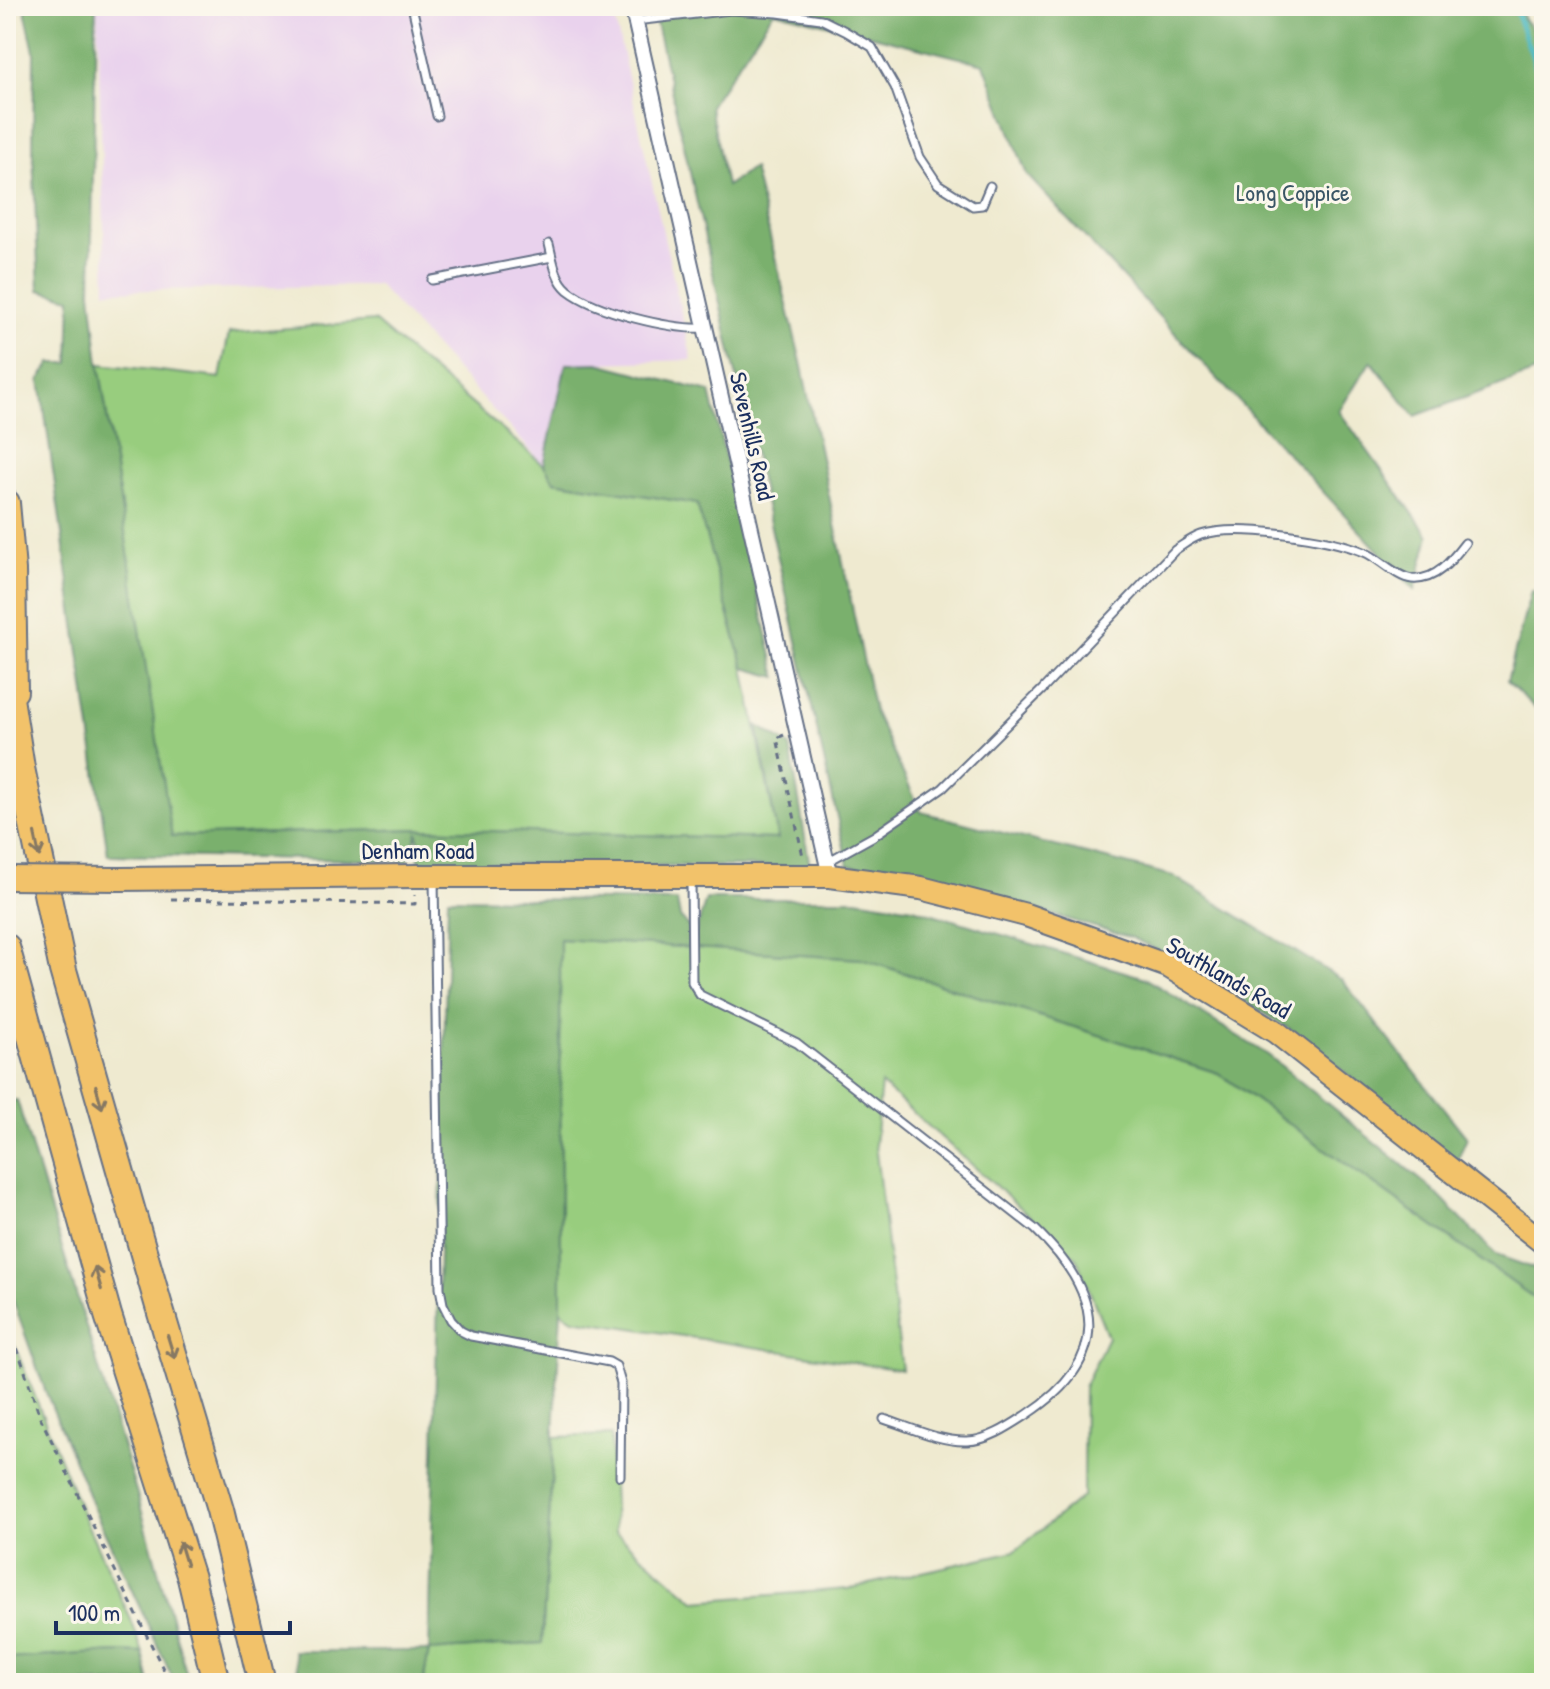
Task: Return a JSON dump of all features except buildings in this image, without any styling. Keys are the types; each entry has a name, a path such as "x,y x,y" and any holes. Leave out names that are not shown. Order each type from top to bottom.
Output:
{"highway":[{"path":"6,503 12,570 15,734"},
{"path":"6,673 15,734 63,970 220,1510 262,1683"},
{"path":"6,947 108,1315 191,1578 216,1683"}],"main road":[{"name":"Denham Road","path":"6,878 691,877 828,869"},
{"name":"Southlands Road","path":"828,869 921,888 1026,915 1168,966 1276,1032 1544,1243"}],"street":[{"name":"Sevenhills Road","path":"634,13 828,869"}],"lane":[{"path":"412,6 437,116"},
{"path":"634,13 731,10 821,19 872,47 895,87 920,157 938,184 973,206 982,205 990,186"},
{"path":"549,244 557,275 567,289 585,299 610,310 683,329 706,328"},
{"path":"432,280 552,257"},
{"path":"828,869 943,788 1033,700 1175,550 1202,534 1295,534 1365,552 1410,579 1430,577 1451,562 1465,543"},
{"path":"434,876 439,1235 443,1304 461,1331 471,1336 609,1362 616,1366 621,1383 620,1476"},
{"path":"691,877 692,982 700,995 797,1043 1035,1229 1054,1246 1085,1297 1091,1319 1089,1340 1080,1363 1060,1389 1007,1428 969,1442 947,1439 884,1419"}],"path":[{"path":"6,1314 40,1417 170,1683"}],"shaded area":[{"path":"97,6 612,6 692,360 566,364 544,465 378,285 106,291"}],"green space":[{"path":"24,6 96,6 91,292 99,364 172,836 419,829 778,839 757,725 790,746 810,867 419,863 418,832 408,861 108,855 40,380 51,363 69,363 71,298 39,290 33,155 34,51"},
{"name":"Long Coppice","path":"652,6 1520,6 1523,18 1544,44 1544,369 1415,416 1371,361 1339,411 1429,536 1415,590 1027,175 984,64 774,11 710,106 726,186 753,168 801,362 874,711 921,812 1173,876 1342,980 1467,1138 1457,1161 1297,1034 1181,961 1132,938 1013,903 848,865"},
{"path":"374,321 544,465 554,481 697,504 744,668 778,839 419,829 171,836 99,364 220,378 229,333"},
{"path":"598,363 710,392 777,677 744,668 697,504 554,481 544,465 566,364"},
{"path":"1531,591 1544,592 1544,717 1507,681"},
{"path":"448,898 677,901 680,917 695,934 706,899 856,899 913,908 1145,978 1268,1055 1433,1190 1496,1255 1544,1272 1544,1305 1218,1073 861,959 560,939 561,1311 542,1643 429,1651"},
{"path":"560,939 861,959 1218,1073 1544,1305 1544,1683 423,1683 429,1651 542,1643 554,1437 611,1435 615,1532 695,1601 847,1589 1015,1551 1083,1496 1084,1387 1108,1337 1076,1257 881,1084 875,1144 902,1370 573,1319 561,1311"},
{"path":"17,1100 137,1494 189,1683 175,1683 94,1509 45,1390 6,1281 6,1101"},
{"path":"6,1324 81,1511 143,1653 6,1659"},
{"path":"294,1651 429,1651 423,1683 300,1683"},
{"path":"143,1653 150,1683 6,1683 6,1659"}],"waterway":[{"path":"1514,6 1544,89"}]}
